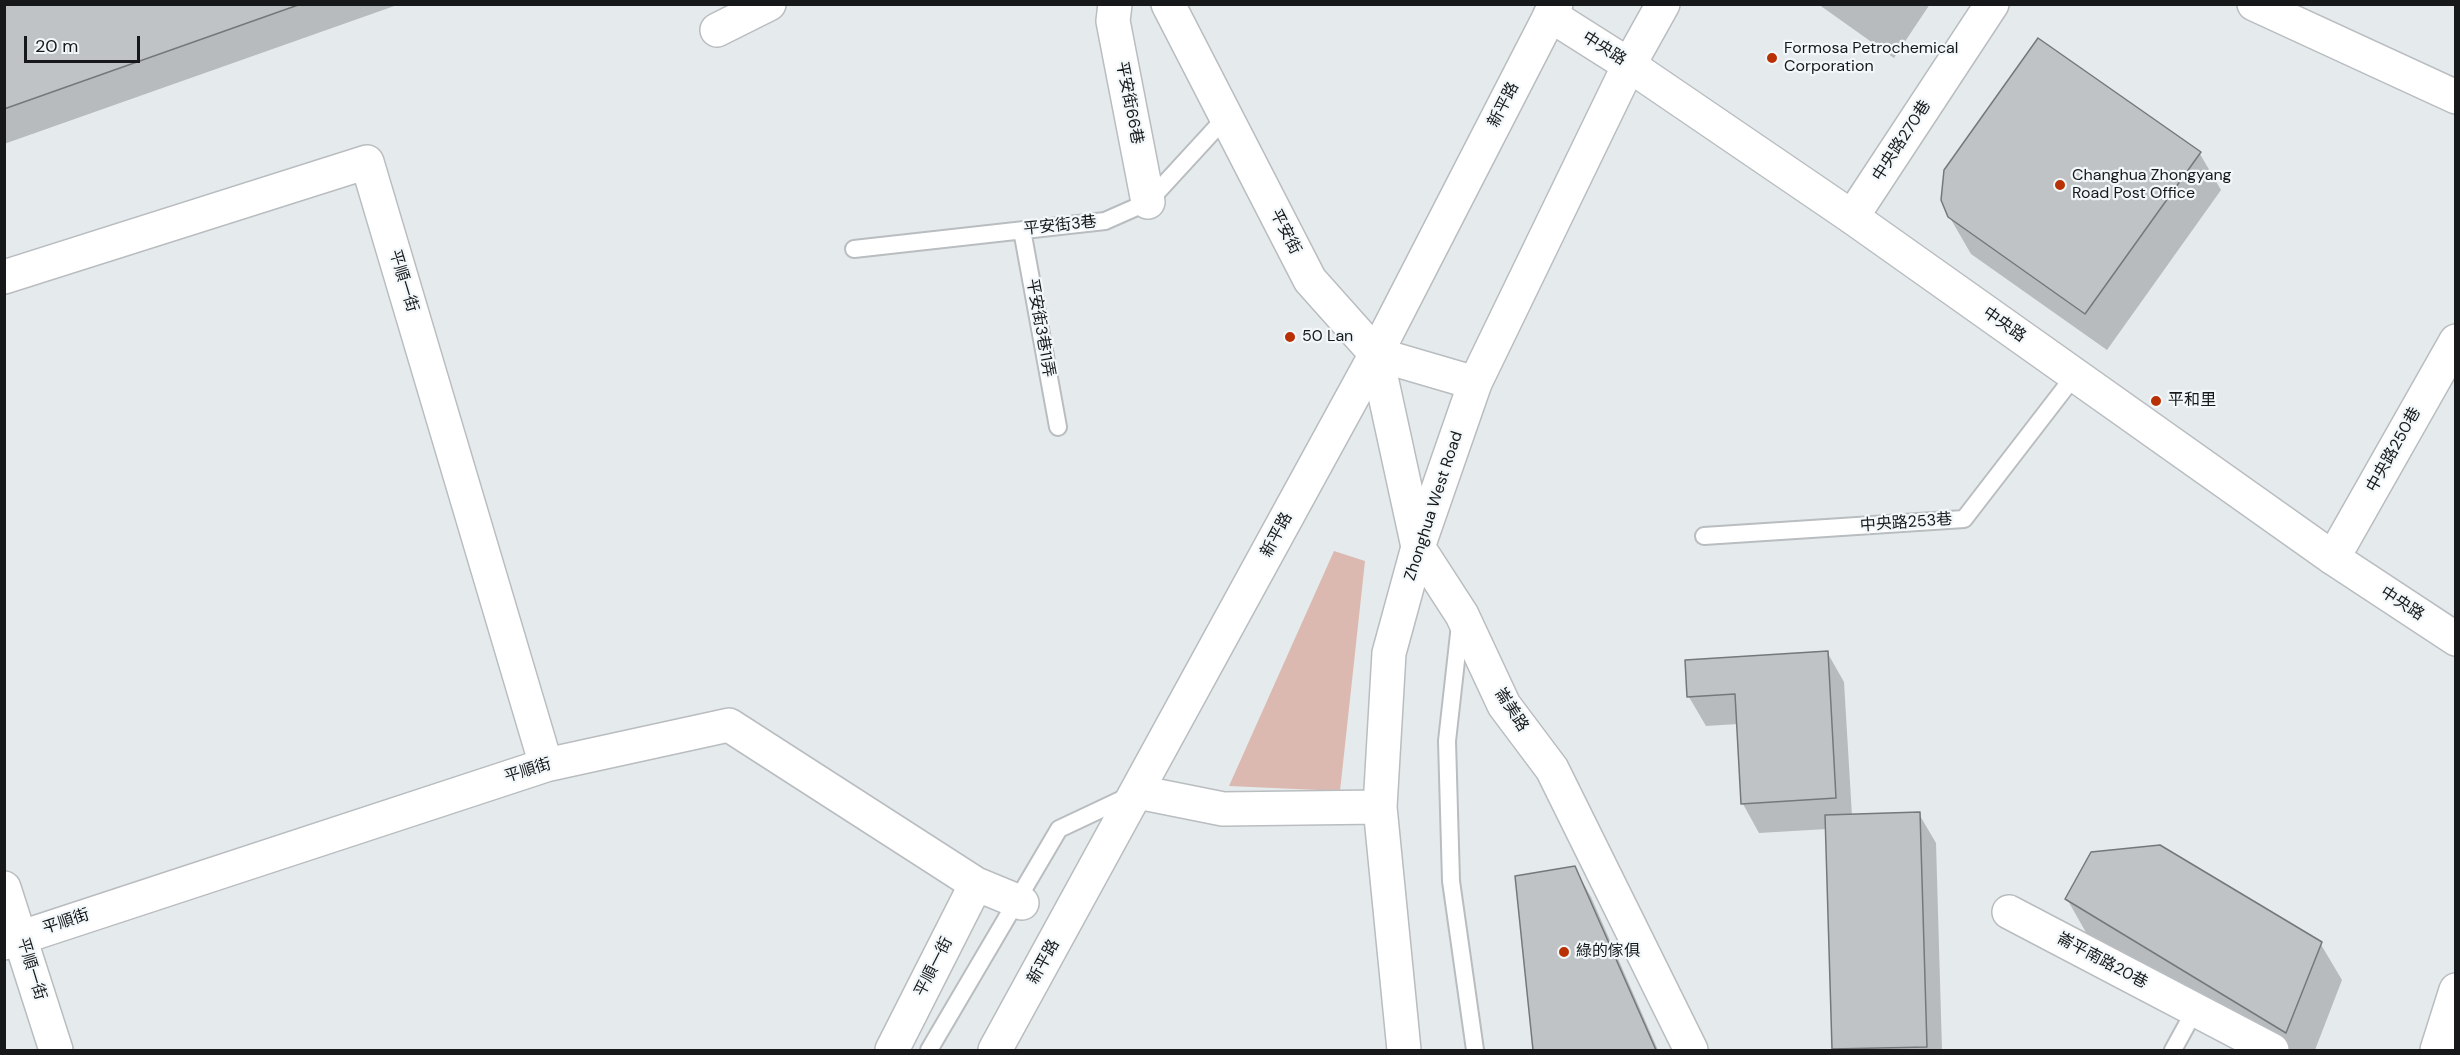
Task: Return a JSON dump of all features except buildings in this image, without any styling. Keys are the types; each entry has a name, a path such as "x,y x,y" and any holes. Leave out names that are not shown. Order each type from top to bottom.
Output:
{"street":[{"path":"717,30 769,4"},
{"name":"平安街66巷","path":"1115,4 1113,21 1148,202"},
{"name":"平安街","path":"1168,4 1310,280 1376,354"},
{"name":"Zhonghua West Road","path":"1404,1050 1380,807 1389,653 1418,547 1474,383 1629,65 1663,4"},
{"name":"中央路270巷","path":"1852,217 1992,4"},
{"path":"2254,4 2456,97"},
{"name":"中央路","path":"1553,10 1629,65 1852,217 2333,558 2456,639"},
{"name":"新平路","path":"995,1050 1376,354 1553,10"},
{"name":"平順一街","path":"4,277 367,162 546,765"},
{"name":"中央路250巷","path":"2333,558 2456,341"},
{"path":"1376,354 1474,383"},
{"name":"崙美路","path":"1376,354 1418,547 1461,615 1504,705 1552,769 1691,1050"},
{"name":"平順街","path":"13,940 546,765 729,725 976,884 1019,902"},
{"path":"1138,792 1223,809 1380,807"},
{"name":"平順一街","path":"892,1050 976,884"},
{"name":"平順一街","path":"4,888 13,940 56,1050"},
{"name":"崙平南路20巷","path":"2009,912 2272,1050"},
{"path":"2437,1050 2456,990"}],"lane":[{"name":"平安街3巷","path":"854,249 1106,220 1148,202 1226,117"},
{"name":"平安街3巷11弄","path":"1022,230 1058,427"},
{"name":"中央路253巷","path":"1704,536 1964,519 2075,375"},
{"path":"1461,615 1447,741 1450,858 1451,881 1475,1050"},
{"path":"929,1050 1019,902 1059,829 1138,792"},
{"path":"2173,1050 2195,1010"}],"shaded area":[{"path":"1334,551 1365,561 1340,791 1229,786"}],"place":[{"name":"Formosa Petrochemical Corporation","path":"1772,58"},
{"name":"Changhua Zhongyang Road Post Office","path":"2060,185"},
{"name":"50 Lan","path":"1290,337"},
{"name":"平和里","path":"2156,401"},
{"name":"綠的傢俱","path":"1564,952"}]}
